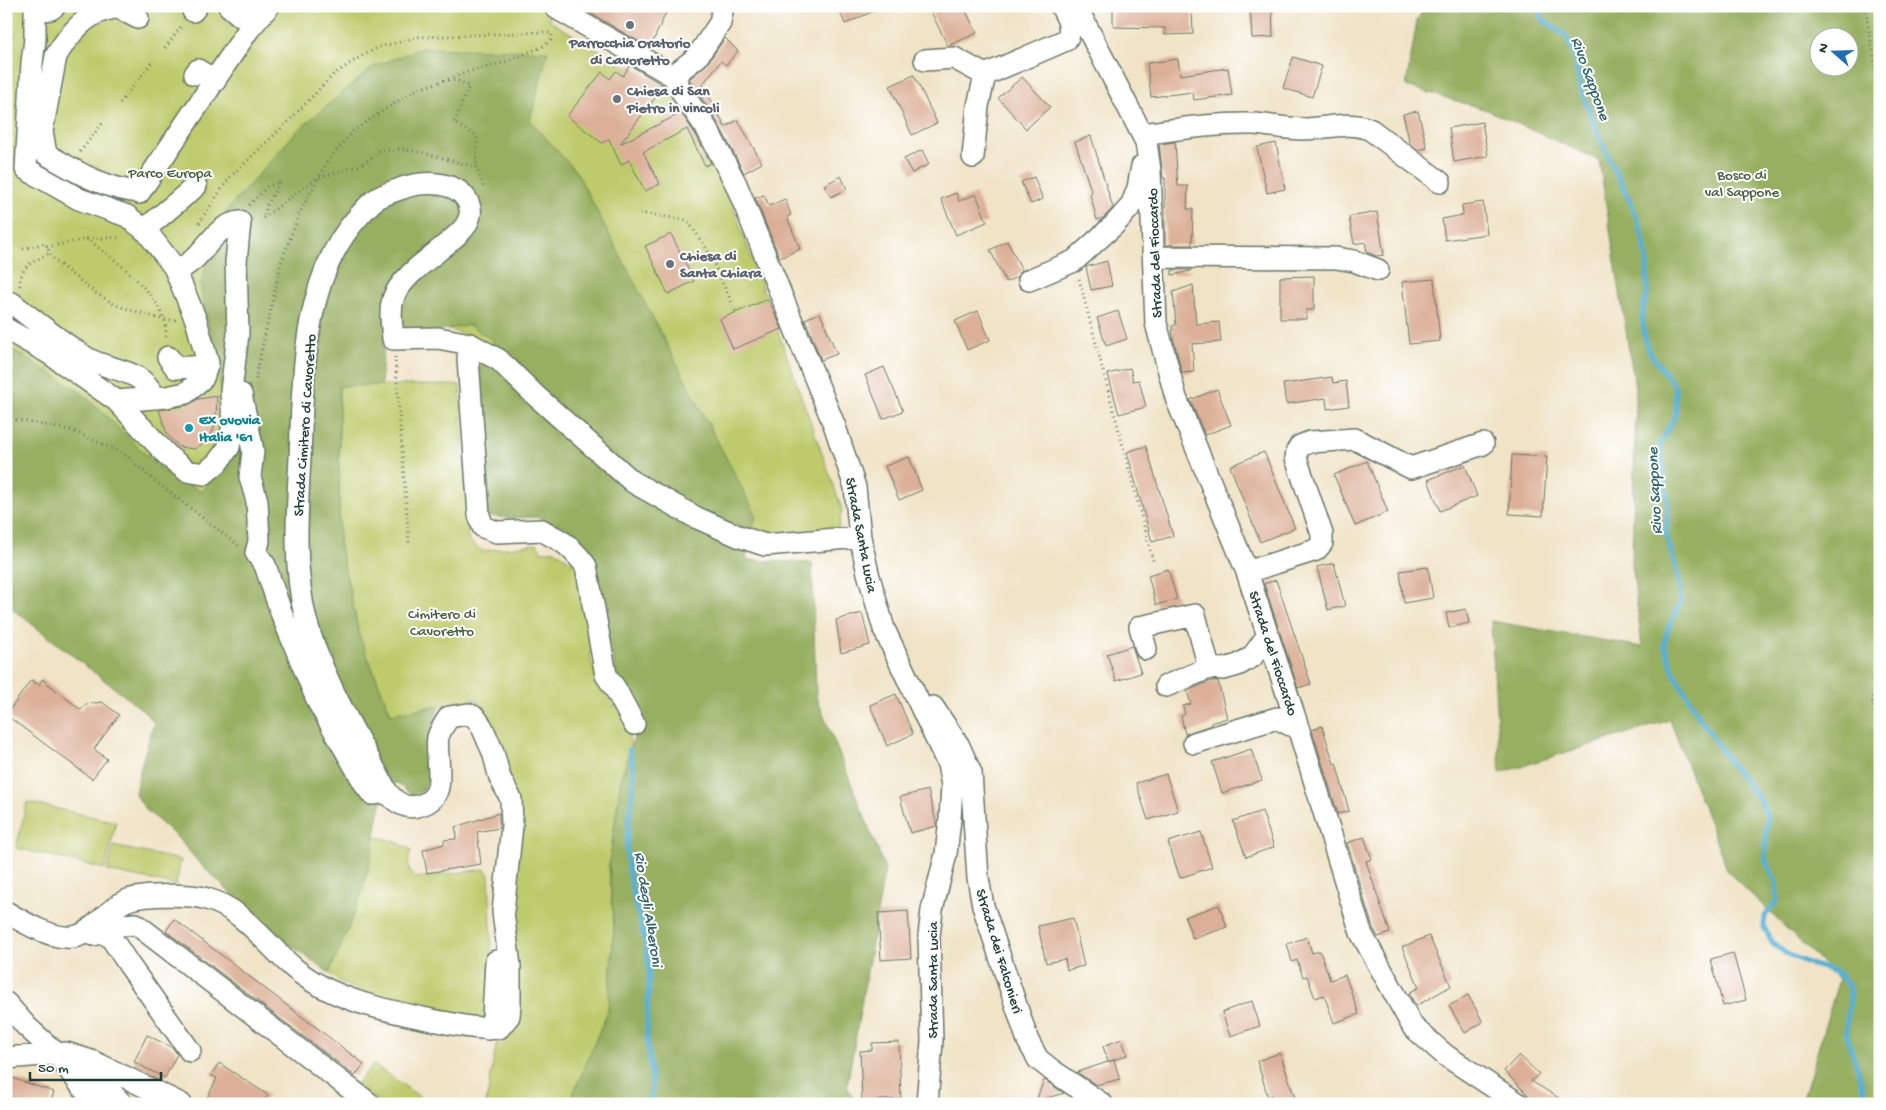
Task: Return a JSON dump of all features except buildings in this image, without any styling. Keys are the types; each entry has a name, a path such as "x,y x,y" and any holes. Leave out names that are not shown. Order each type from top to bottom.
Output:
{"street":[{"path":"127,216 146,182 215,81 239,11 269,6"},
{"path":"556,6 556,8 673,76 697,57 720,23 723,6"},
{"path":"986,75 1066,40 1070,34 1069,22 1061,6"},
{"name":"Strada del Fioccardo","path":"1076,6 1144,138 1150,170 1156,323 1176,398 1247,572 1297,724 1361,933 1413,1027 1444,1055 1519,1104"},
{"path":"138,18 117,7 96,13 79,26 61,46 56,56 42,130 46,154 74,160 118,189 131,191 146,182"},
{"path":"40,8 32,63 26,169 79,200 127,216 144,230 174,267 203,339 208,363 203,378 186,393 117,401"},
{"path":"925,60 954,58 986,75"},
{"path":"195,74 198,70 215,81"},
{"path":"974,157 978,106 986,75"},
{"name":"Strada Santa Lucia","path":"673,76 684,97 707,129 736,184 836,427 855,487 860,536 884,630 948,764 952,785 950,819 946,854 932,910 929,936 932,1041 927,1104"},
{"path":"1144,138 1214,125 1254,124 1304,129 1352,125 1363,126 1440,182"},
{"name":"Strada del Fioccardo","path":"1029,280 1074,261 1095,243 1131,206 1138,188 1144,138"},
{"name":"Strada Cimitero di Cavoretto","path":"394,339 390,309 397,291 426,261 461,232 470,218 470,208 464,197 454,188 441,183 402,188 374,200 340,241 320,285 313,313 306,361 296,531 297,565 301,598 307,623 323,668 387,792 393,799 411,807 426,804 438,790 440,775 438,737 449,717 462,714 475,717 482,727 493,752 500,778 511,799 512,811 503,912 510,966 510,1005 508,1016 496,1026"},
{"path":"144,230 196,186"},
{"path":"6,329 47,352 117,401 168,457 187,472 204,474 217,463 229,447 233,423 231,391 238,334 236,262 240,222 230,223 195,258 182,268 174,267"},
{"path":"1154,257 1336,258 1354,261 1378,270"},
{"path":"16,306 89,359 127,372 150,387 155,398"},
{"path":"394,339 438,338 470,344 499,360 536,396 633,482 695,517 738,536 765,545 860,536"},
{"path":"470,344 468,359 479,515 484,527 497,532 542,530 552,538 564,542 581,558 586,566 606,675 634,724"},
{"path":"168,357 176,368 207,366"},
{"path":"235,369 249,425 253,451 250,477 257,501 260,541 256,553 265,565 282,615 318,702 372,794 387,792"},
{"path":"1247,572 1316,550 1322,543 1322,534 1296,458 1296,451 1300,446 1310,442 1355,439 1411,468 1483,444"},
{"path":"1146,649 1140,627 1195,615 1209,668"},
{"path":"1166,686 1209,668 1224,669 1252,658 1268,636"},
{"name":"Strada dei Falconieri","path":"900,664 948,729 959,746 971,773 978,878 983,906 1028,1041 1038,1059 1102,1104"},
{"path":"1194,744 1277,718 1290,725 1297,724"},
{"path":"83,935 127,900 143,897 197,896 213,901 232,912 255,930 294,968 327,990 392,1012 456,1025 496,1026 493,1017 495,992 494,863 500,845 503,819 500,778"},
{"path":"6,912 43,931 71,938 104,932 120,925 136,924 370,1104"},
{"path":"104,932 112,939 128,965 190,1051"},
{"path":"6,1003 26,1028 57,1054 95,1104"},
{"path":"6,1058 66,1053 78,1056 181,1104"},
{"path":"78,1056 122,1104"}],"path":[{"path":"1866,6 1880,94"},
{"path":"165,48 195,9"},
{"path":"198,224 229,178 287,124 333,75 379,47 419,37 546,32 552,34 551,40 544,46 502,63 471,71 413,91 359,127 327,162 300,212 281,263 256,375 256,384"},
{"path":"120,103 152,62"},
{"path":"445,80 458,81 469,86 454,123 477,136 476,167"},
{"path":"74,160 104,121"},
{"path":"253,199 267,187 280,182 267,205 263,218 317,178 355,167"},
{"path":"640,214 687,220 707,249 736,312"},
{"path":"47,247 87,239 103,238"},
{"path":"87,239 123,267 152,298 164,320 168,357"},
{"path":"23,249 46,244 54,260 94,292 118,306 164,320 196,320"},
{"path":"16,306 28,304 22,294 20,276 26,267 50,253"},
{"path":"1074,261 1154,564"},
{"path":"394,339 409,542"},
{"path":"1880,412 1877,473 1880,479"},
{"path":"6,418 71,430 126,455 235,545 256,553"},
{"path":"1880,678 1872,695 1874,711 1880,728"}],"green space":[{"name":"Parco Europa","path":"6,6 549,6 550,21 672,94 732,204 842,509 836,541 752,542 475,338 429,323 483,193 269,461 6,594"},
{"name":"Bosco di val Sappone","path":"1425,6 1880,6 1880,1104 1792,1104 1802,1102 1839,979 1728,872 1670,720 1500,773 1491,621 1642,647 1632,564 1636,394 1599,160 1487,110 1406,86 1417,21"},
{"path":"6,18 14,34 6,143"},
{"path":"422,48 548,51 530,120 577,173 756,515 746,560 812,563 816,696 885,868 847,1086 856,1104 569,1104 608,1011 614,927 609,866 621,779 635,734 617,677 583,541 564,527 536,517 485,516 477,371 494,341 469,325 384,340 381,385 339,386 339,543 360,638 391,714 440,705 431,728 429,778 423,791 412,795 397,783 389,783 380,810 363,887 329,973 271,931 202,866 175,835 145,809 135,793 154,723 144,711 6,604 6,346 82,393 162,470 202,492 230,453 218,369 200,285 223,215 296,132 373,67"},
{"name":"Cimitero di Cavoretto","path":"460,385 468,540 482,551 537,544 542,552 555,550 581,569 595,639 591,648 593,665 613,706 622,705 631,747 621,779 609,866 614,927 608,1011 569,1104 486,1104 502,1011 508,771 477,699 391,714 360,638 339,543 339,386"},
{"path":"27,802 116,822 105,869 16,848"},
{"path":"374,837 393,841 411,850 409,869 416,878 485,869 489,875 491,964 487,1017 479,1021 372,998 339,981 329,973 362,889"},
{"path":"113,846 181,860 176,885 107,871"},
{"path":"373,1064 430,1104 381,1104 356,1085"}],"waterway":[{"name":"Rivo Sappone","path":"1541,6 1541,18 1566,36 1573,52 1581,90 1601,141 1633,208 1643,237 1647,260 1647,292 1642,314 1644,334 1648,350 1675,387 1676,414 1660,444 1668,505 1666,534 1678,576 1681,601 1668,628 1664,645 1674,673 1700,718 1730,763 1762,803 1767,818 1765,859 1776,883 1777,900 1765,916 1764,927 1772,942 1785,953 1838,973 1849,987 1850,1002 1846,1026 1848,1041 1865,1098 1864,1104"},
{"name":"Rio degli Alberoni","path":"629,749 632,762 633,789 627,855 630,882 648,959 647,1035 652,1079 650,1104"}],"place":[{"name":"Parrocchia Oratorio di Cavoretto","path":"630,25"},
{"name":"Chiesa di San Pietro in vincoli","path":"617,99"},
{"name":"Chiesa di Santa Chiara","path":"670,264"},
{"name":"Ex ovovia Italia '61","path":"189,428"}]}
